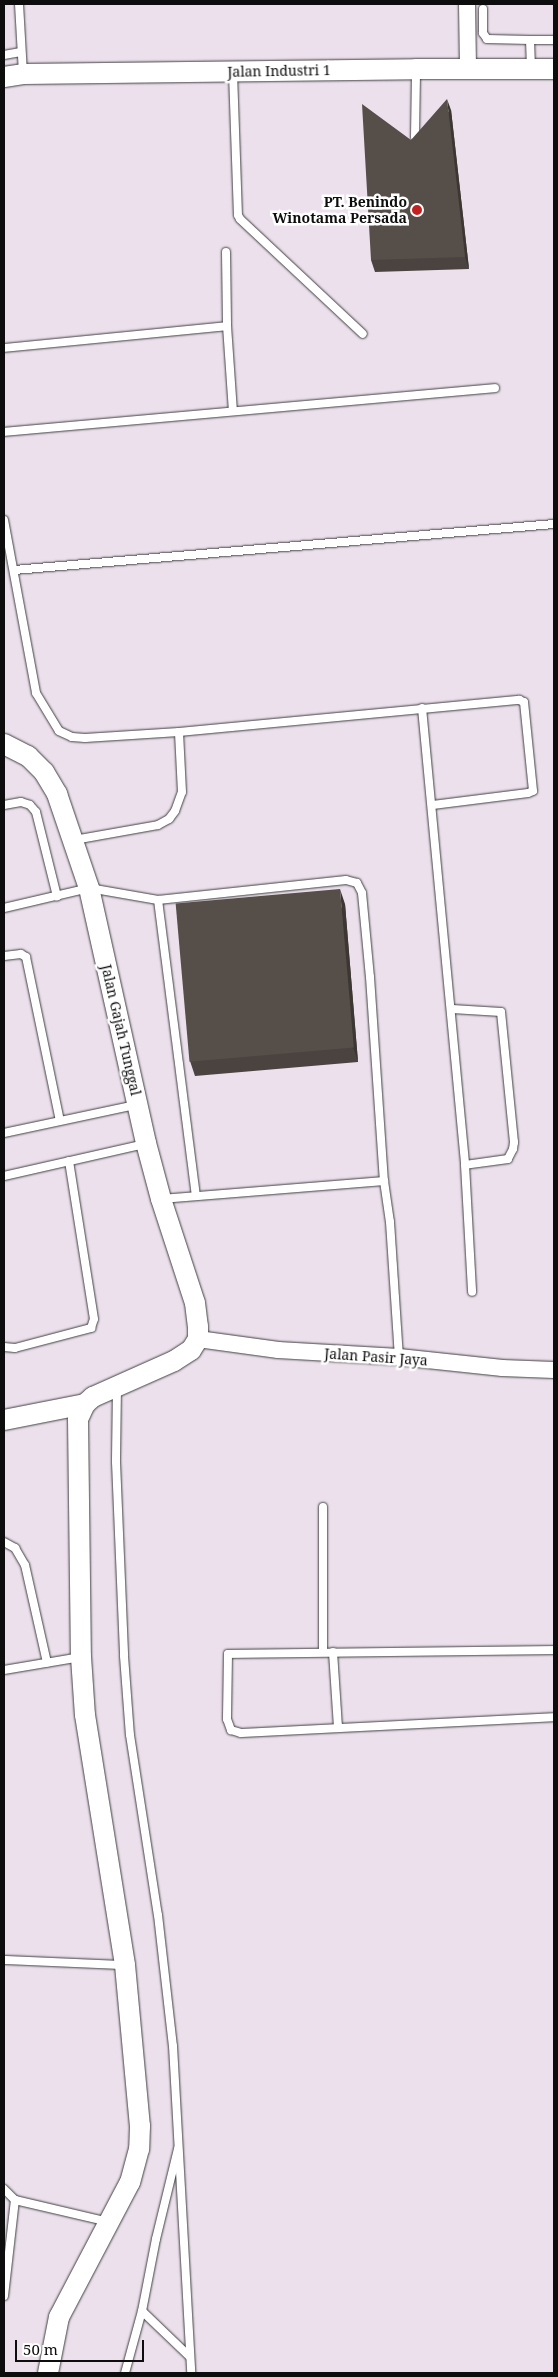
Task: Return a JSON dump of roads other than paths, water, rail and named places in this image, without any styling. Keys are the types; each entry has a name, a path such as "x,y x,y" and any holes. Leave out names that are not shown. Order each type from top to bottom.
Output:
{"street":[{"path":"467,4 468,70"},
{"name":"Jalan Industri 1","path":"13,76 416,69 554,69"},
{"name":"Jalan Gajah Tunggal","path":"4,744 28,756 44,772 57,794 71,840 89,888 146,1143 161,1199 195,1303 198,1339"},
{"path":"48,2373 58,2317 130,2182 139,2148 140,2126 125,1965 93,1769 81,1657 78,1419 85,1404 93,1397 174,1361 191,1350 198,1339"},
{"name":"Jalan Pasir Jaya","path":"198,1339 278,1350 399,1357 502,1368 554,1370"},
{"path":"4,1420 85,1404"}],"lane":[{"path":"13,76 21,52 19,4"},
{"path":"483,9 483,33 487,39 554,40"},
{"path":"530,40 531,70"},
{"path":"4,55 21,52"},
{"path":"415,137 416,69"},
{"path":"233,72 238,214 240,220 363,334"},
{"path":"226,252 227,326 233,411"},
{"path":"4,348 227,326"},
{"path":"4,432 495,388"},
{"path":"4,520 36,693 55,728 63,734 82,738 179,732 519,700 525,704 533,788 530,793 433,804"},
{"path":"14,570 554,524"},
{"path":"422,708 452,1009 465,1165 472,1292"},
{"path":"71,840 158,825 175,811 182,792 179,732"},
{"path":"4,805 21,802 30,805 36,812 57,896"},
{"path":"4,908 89,888 158,900 346,880 356,883 362,893 370,977 384,1181 390,1222 399,1357"},
{"path":"158,900 196,1195"},
{"path":"4,956 21,954 26,957 60,1121"},
{"path":"452,1009 501,1012 514,1142 514,1149 508,1159 465,1165"},
{"path":"4,1133 138,1104"},
{"path":"4,1176 146,1143"},
{"path":"4,1347 14,1348 91,1328 94,1319 69,1161"},
{"path":"161,1199 384,1181"},
{"path":"117,1387 116,1462 124,1656 130,1735 158,1915 173,2046 180,2140 191,2373"},
{"path":"323,1507 323,1652"},
{"path":"4,1542 15,1548 25,1565 47,1663"},
{"path":"554,1650 228,1654 228,1725 232,1730 241,1733 554,1717"},
{"path":"334,1652 338,1728"},
{"path":"4,1670 81,1657"},
{"path":"4,1960 125,1965"},
{"path":"125,2373 142,2311 156,2238 180,2140"},
{"path":"4,2188 15,2200 109,2222"},
{"path":"4,2296 15,2200"},
{"path":"142,2311 190,2356"}],"place":[{"name":"PT. Benindo Winotama Persada","path":"417,210"}]}
